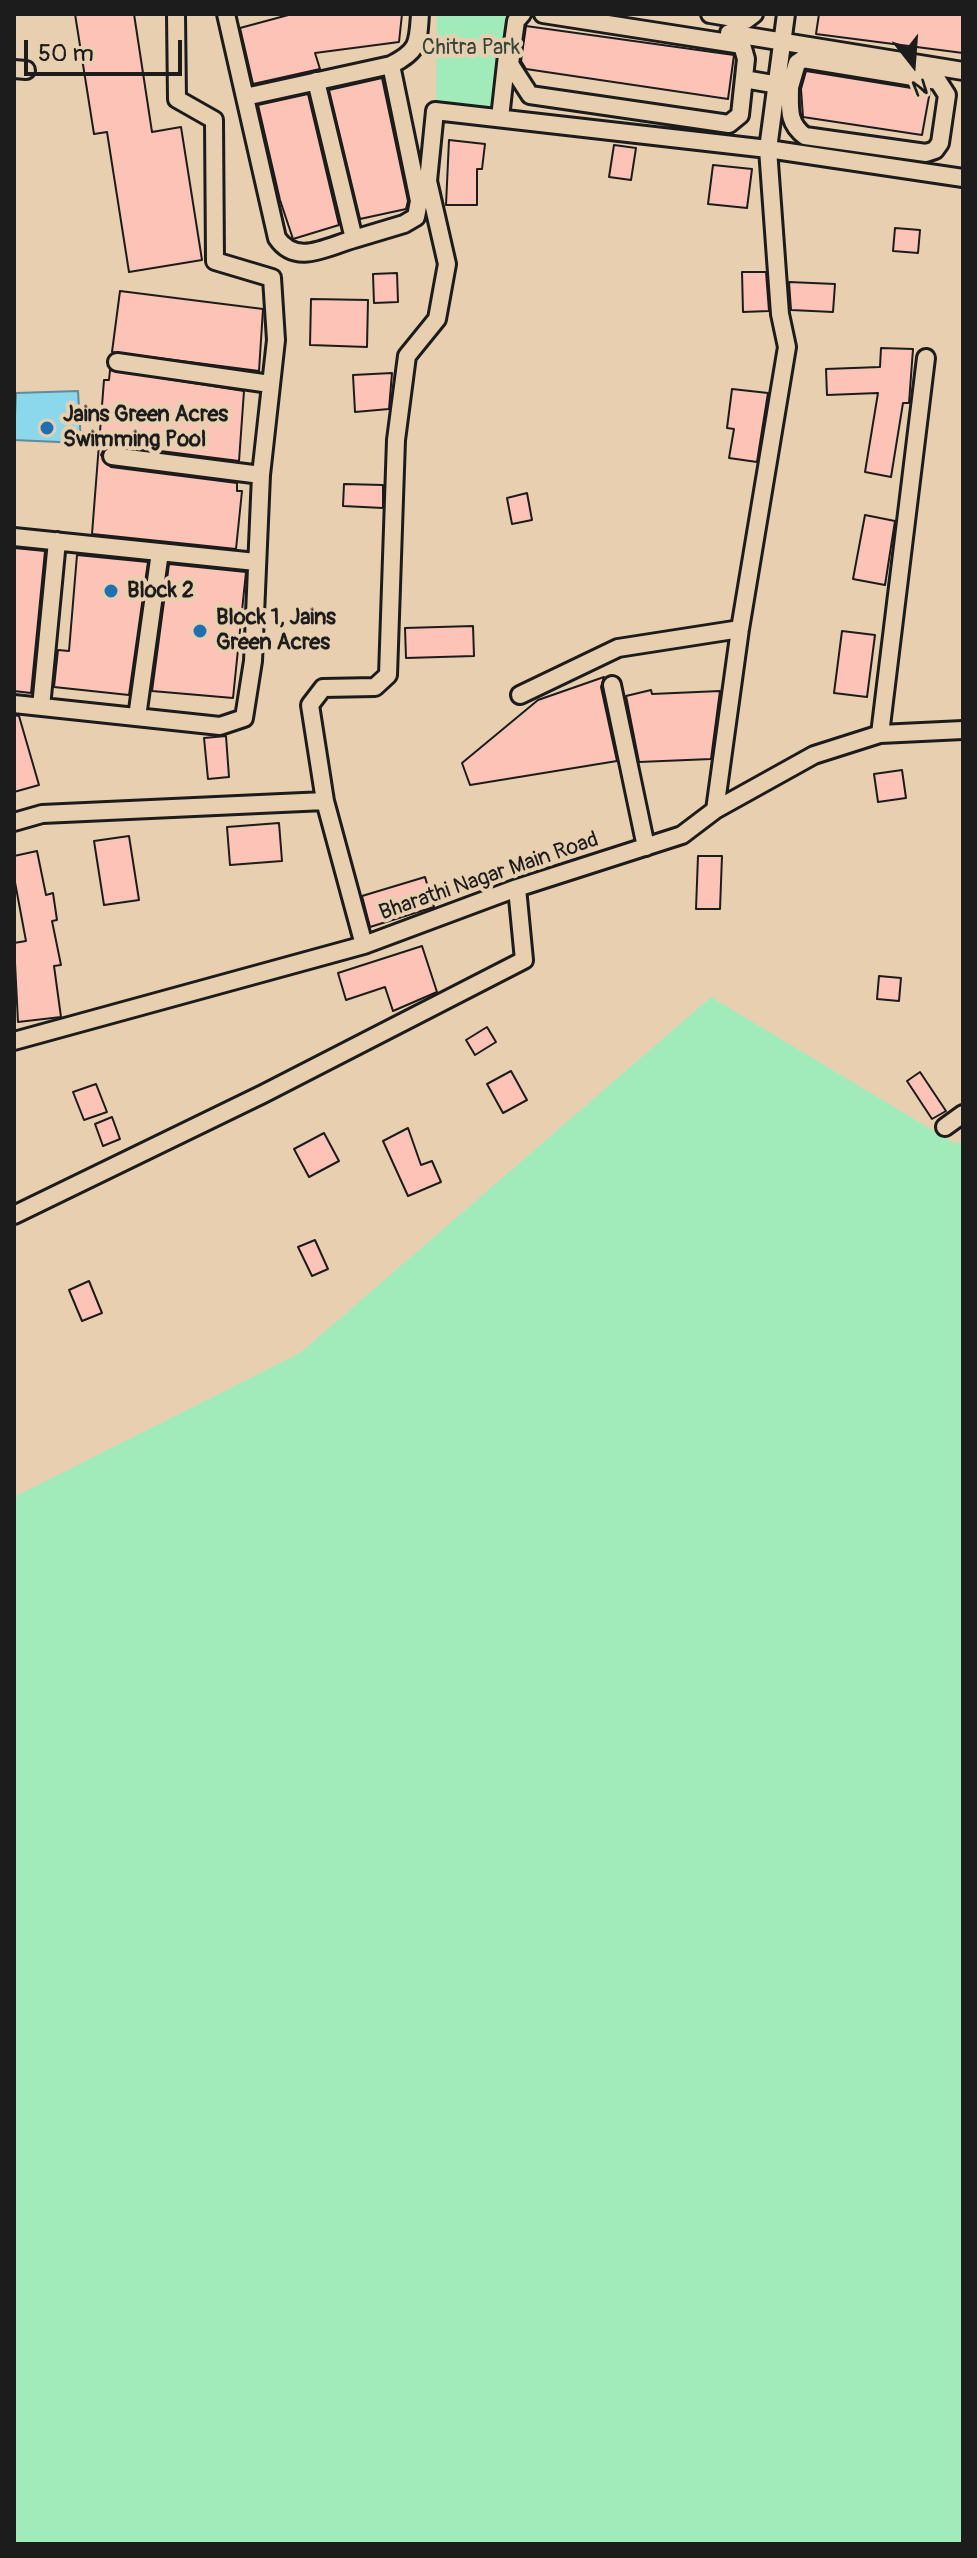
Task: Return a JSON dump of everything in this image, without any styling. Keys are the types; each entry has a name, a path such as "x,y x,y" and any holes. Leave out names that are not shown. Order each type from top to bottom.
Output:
{"street":[{"path":"14,704 220,726 244,718 253,661 261,475 276,340 272,278 215,261 214,120 177,99 176,14"},
{"path":"226,14 277,238 286,252 299,255 404,224 416,217 419,201 391,65"},
{"path":"245,97 391,65 410,56 418,42 420,14"},
{"path":"500,118 511,14"},
{"path":"522,14 516,21 510,64 525,89 535,97 729,124 740,115 746,52 742,45 543,14"},
{"path":"593,14 963,71"},
{"path":"710,14 746,20 754,14"},
{"path":"715,810 740,629 787,347 780,314 768,149 783,86 797,63 803,59 938,81 947,95 940,143 935,150 926,153 805,136 797,130 789,112 783,86 786,14"},
{"path":"744,79 783,86"},
{"path":"316,81 354,239"},
{"path":"364,945 325,801 310,705 323,688 375,687 388,675 396,440 407,356 437,319 447,264 428,181 435,111 768,149 963,178"},
{"path":"880,734 926,358"},
{"path":"117,362 270,384"},
{"path":"112,456 261,475"},
{"path":"14,537 256,562"},
{"path":"41,707 57,541"},
{"path":"137,717 160,552"},
{"path":"520,695 618,648 740,629"},
{"path":"612,685 646,847"},
{"name":"Bharathi Nagar Main Road","path":"14,1041 364,945 517,888 682,835 715,810 814,755 880,734 963,730"},
{"path":"14,822 42,814 325,801"},
{"path":"14,1215 263,1094 524,960 517,888"},
{"path":"945,1127 963,1114"}],"green space":[{"name":"Chitra Park","path":"437,14 510,14 496,118 436,111"},
{"path":"711,997 954,1143 963,1142 963,2544 14,2544 14,1497 300,1353"}],"water":[{"name":"Jains Green Acres Swimming Pool","path":"78,391 81,443 14,440 16,393"}],"building":[{"path":"75,14 134,14 152,132 181,127 202,260 129,272 107,132 94,134"},
{"path":"292,14 402,14 399,42 315,53 320,69 253,84 240,28"},
{"path":"819,14 963,14 963,53 816,34"},
{"path":"526,26 734,55 728,99 526,69 521,61"},
{"path":"806,71 930,91 922,135 803,117 801,89"},
{"path":"382,78 408,201 406,209 360,219 329,90"},
{"path":"308,94 339,225 293,239 280,200 258,105"},
{"path":"449,140 485,144 482,169 477,169 477,205 446,205"},
{"path":"614,145 636,148 631,180 609,177"},
{"path":"713,165 752,169 747,208 708,204"},
{"path":"895,228 920,230 918,253 893,251"},
{"path":"742,272 766,272 769,311 743,312"},
{"path":"397,273 398,302 374,303 373,274"},
{"path":"789,282 835,284 833,312 791,310"},
{"path":"120,291 263,309 259,371 112,352"},
{"path":"311,299 368,300 367,347 310,345"},
{"path":"881,348 913,349 909,403 903,403 891,477 865,472 878,393 827,395 826,369 880,367"},
{"path":"110,370 244,391 239,461 113,445 104,449 101,455 111,467 237,483 237,491 242,491 236,549 92,534 104,380 109,380"},
{"path":"392,373 389,409 355,412 353,375"},
{"path":"732,389 768,393 757,462 729,458 734,429 727,428"},
{"path":"344,484 383,485 383,508 343,506"},
{"path":"527,493 532,520 512,524 507,498"},
{"path":"865,515 895,521 885,585 853,579"},
{"path":"14,548 45,551 31,693 14,691"},
{"name":"Block 2","path":"77,555 148,562 129,695 54,687 58,650 69,651"},
{"name":"Block 1, Jains Green Acres","path":"169,564 246,572 233,698 152,691"},
{"path":"473,626 474,656 406,658 405,628"},
{"path":"842,631 875,635 867,697 834,693"},
{"path":"604,677 601,687 617,761 470,785 462,763 538,700"},
{"path":"651,690 652,694 720,691 711,759 639,762 626,696"},
{"path":"14,715 19,716 39,785 14,792"},
{"path":"226,736 229,777 208,779 204,738"},
{"path":"902,770 906,798 878,802 874,774"},
{"path":"279,823 282,861 230,865 227,827"},
{"path":"129,836 139,900 104,905 94,841"},
{"path":"37,851 46,895 53,893 57,920 52,921 61,965 54,966 61,1017 18,1022 14,943 26,941 14,877 14,856"},
{"path":"698,856 722,856 720,909 696,909"},
{"path":"425,877 434,907 370,927 362,896"},
{"path":"422,946 437,992 393,1011 385,987 346,1000 338,973"},
{"path":"879,976 901,978 899,1001 877,999"},
{"path":"487,1027 496,1042 475,1055 466,1040"},
{"path":"511,1071 527,1100 503,1113 487,1084"},
{"path":"920,1072 946,1111 932,1119 907,1081"},
{"path":"96,1084 107,1112 84,1120 73,1092"},
{"path":"112,1117 120,1139 103,1146 95,1124"},
{"path":"408,1128 421,1165 432,1161 441,1182 408,1196 383,1141"},
{"path":"324,1133 339,1161 309,1177 294,1149"},
{"path":"315,1240 328,1269 312,1276 298,1247"},
{"path":"89,1281 102,1313 82,1321 69,1290"}],"place":[{"name":"Jains Green Acres Swimming Pool","path":"47,428"},
{"name":"Block 2","path":"111,591"},
{"name":"Block 1, Jains Green Acres","path":"200,631"}]}
